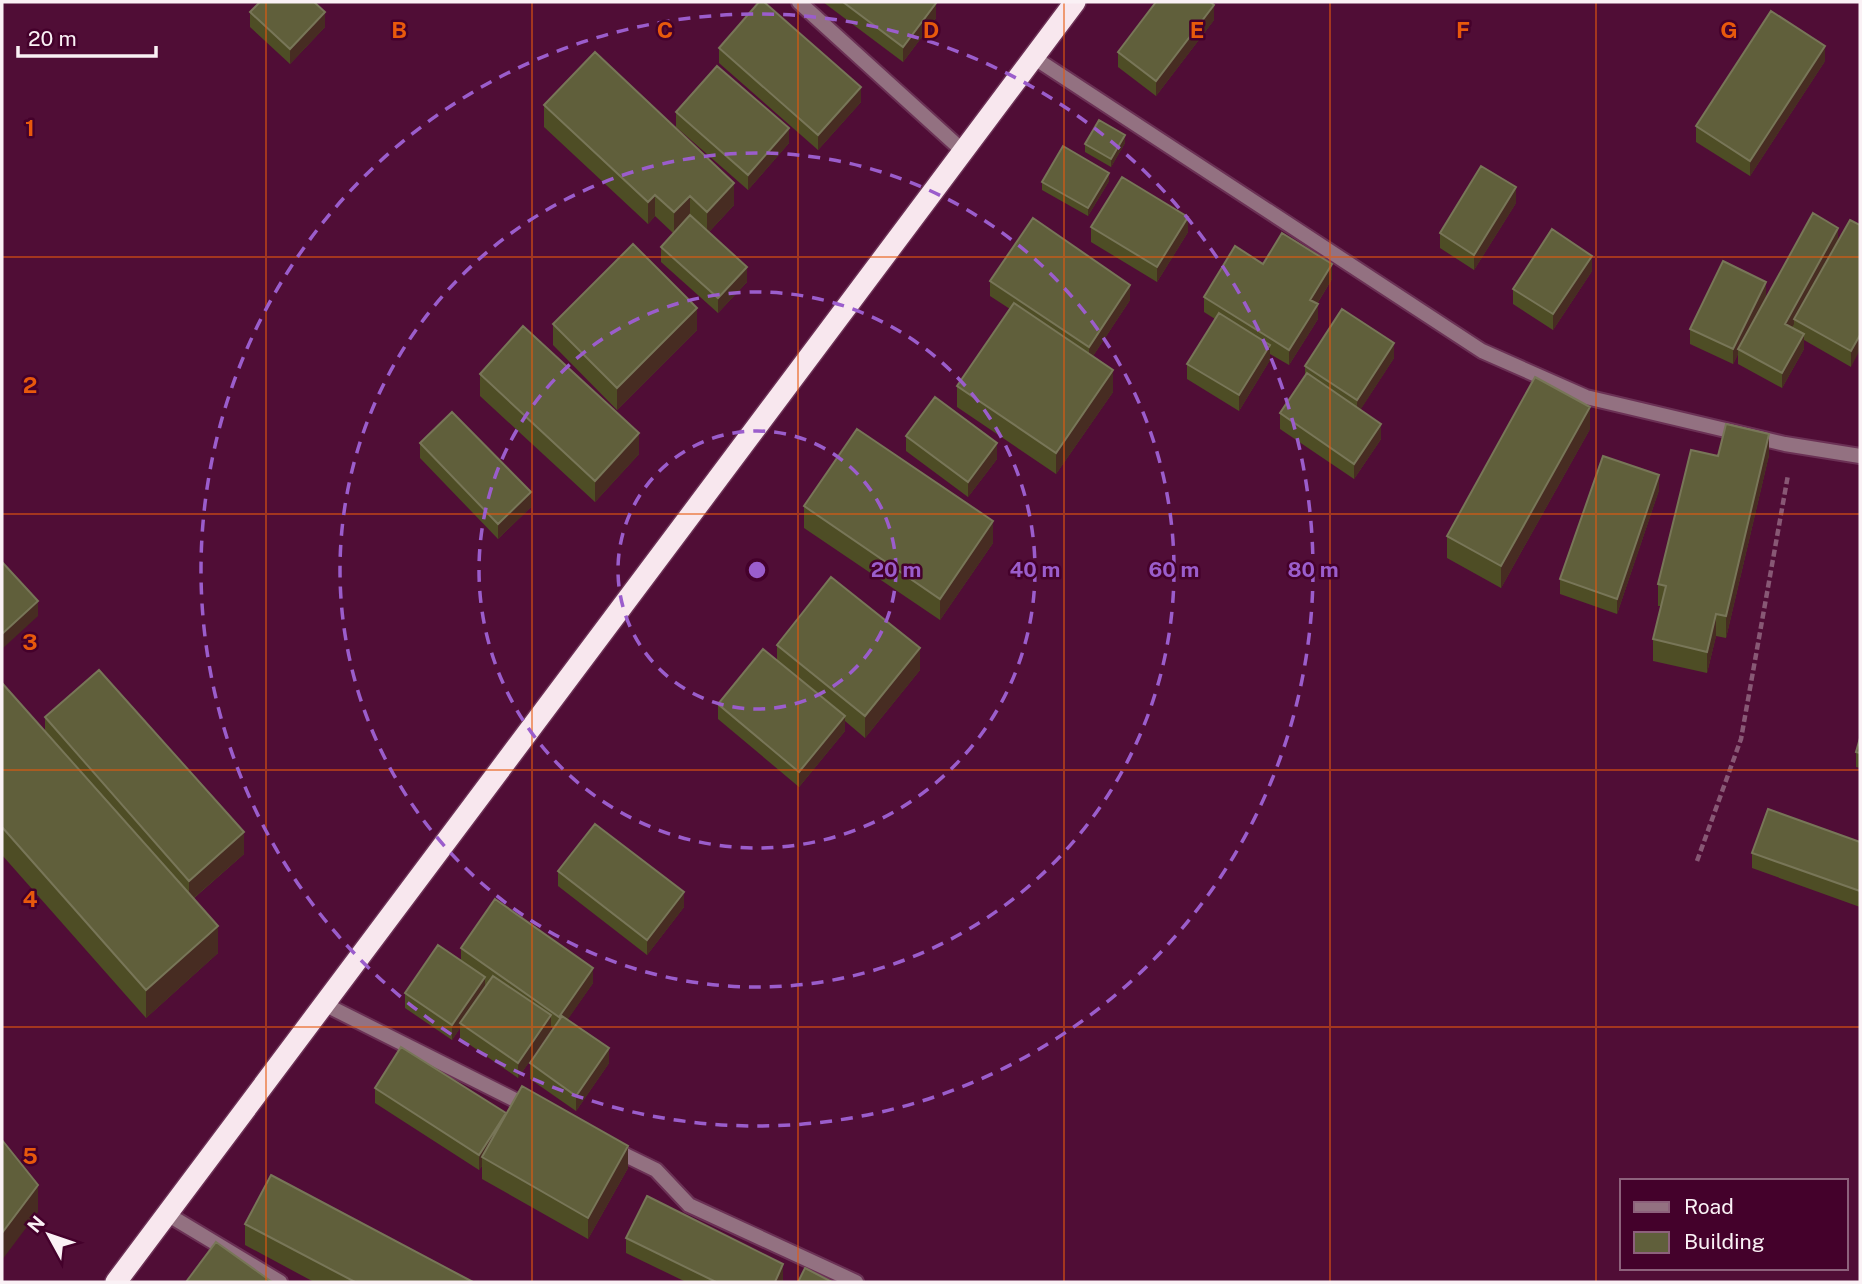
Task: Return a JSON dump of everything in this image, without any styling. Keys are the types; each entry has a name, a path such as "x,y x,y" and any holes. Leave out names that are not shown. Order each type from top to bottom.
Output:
{"highway":[{"path":"116,1282 1075,2"}],"street":[{"path":"799,2 963,151"},
{"path":"1033,57 1482,351 1586,397 1794,445 1860,456"},
{"path":"324,1004 545,1115"},
{"path":"594,1139 656,1170 689,1205 856,1282"},
{"path":"167,1214 280,1282"}],"path":[{"path":"1697,861 1741,739 1794,445"}],"building":[{"path":"260,2 314,2 325,12 290,49 250,12"},
{"path":"759,2 764,2 861,87 818,135 719,48"},
{"path":"843,2 935,2 936,3 903,47"},
{"path":"1156,2 1210,2 1214,5 1156,81 1118,52"},
{"path":"1771,11 1825,46 1750,161 1696,126"},
{"path":"595,52 734,183 707,212 690,196 674,212 655,195 648,202 544,105"},
{"path":"717,66 789,128 748,175 676,112"},
{"path":"1099,120 1125,135 1111,159 1085,144"},
{"path":"1063,146 1109,173 1088,208 1042,182"},
{"path":"1481,166 1516,187 1474,255 1440,233"},
{"path":"1122,177 1188,217 1157,267 1091,227"},
{"path":"1813,213 1838,228 1785,324 1804,334 1782,373 1738,349"},
{"path":"690,215 747,267 718,298 661,247"},
{"path":"1033,218 1130,285 1089,347 990,281"},
{"path":"1850,220 1860,225 1860,335 1851,351 1794,319"},
{"path":"1552,229 1592,256 1553,314 1513,289"},
{"path":"1282,233 1332,264 1310,300 1318,304 1289,350 1204,297 1235,246 1263,264"},
{"path":"633,244 697,308 617,388 553,324"},
{"path":"1723,261 1766,282 1733,349 1690,329"},
{"path":"1014,303 1113,370 1056,453 957,386"},
{"path":"1342,309 1394,343 1357,400 1305,366"},
{"path":"1219,313 1270,345 1239,395 1187,364"},
{"path":"523,326 639,433 595,481 480,374"},
{"path":"1307,373 1381,424 1354,464 1280,413"},
{"path":"1535,377 1590,407 1501,566 1447,536"},
{"path":"935,397 997,443 968,482 906,436"},
{"path":"452,412 531,492 498,524 420,443"},
{"path":"1726,424 1769,434 1726,616 1716,614 1707,652 1653,639 1666,586 1658,584 1691,450 1718,456"},
{"path":"857,429 993,521 940,599 804,506"},
{"path":"1603,456 1659,475 1617,599 1560,579"},
{"path":"2,562 38,601 2,634"},
{"path":"831,577 920,648 865,716 777,645"},
{"path":"763,649 845,716 799,772 718,704"},
{"path":"99,670 244,832 189,881 45,717"},
{"path":"2,683 218,926 146,990 2,827"},
{"path":"1768,809 1860,842 1860,891 1752,853"},
{"path":"595,824 684,892 647,940 558,871"},
{"path":"495,899 593,968 559,1017 461,948"},
{"path":"438,945 485,977 452,1025 405,993"},
{"path":"493,976 551,1015 518,1063 460,1023"},
{"path":"562,1016 609,1048 576,1096 530,1063"},
{"path":"401,1047 506,1113 479,1155 375,1088"},
{"path":"522,1086 628,1146 588,1218 482,1157"},
{"path":"2,1140 38,1185 2,1233"},
{"path":"271,1175 473,1282 355,1282 245,1224"},
{"path":"647,1196 783,1264 775,1282 716,1282 626,1238"},
{"path":"216,1242 272,1282 186,1282"},
{"path":"805,1268 832,1282 798,1282"}]}
